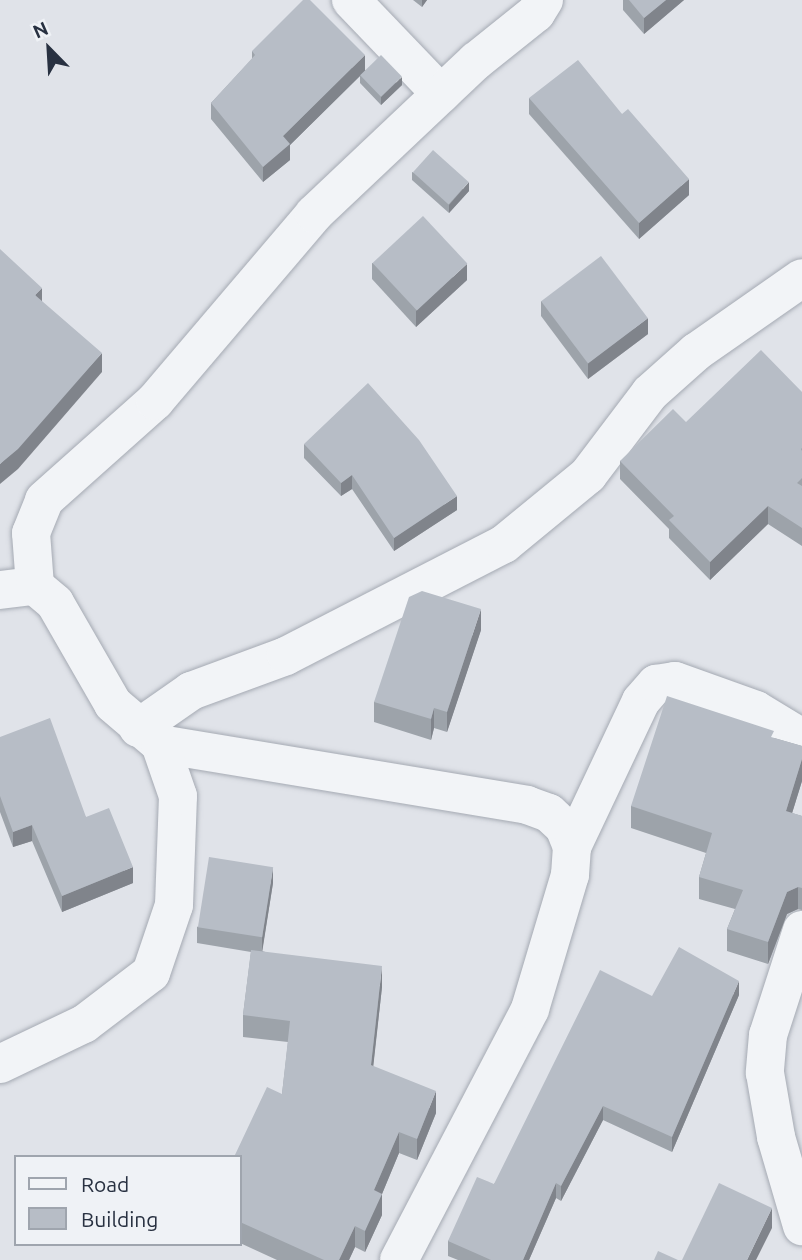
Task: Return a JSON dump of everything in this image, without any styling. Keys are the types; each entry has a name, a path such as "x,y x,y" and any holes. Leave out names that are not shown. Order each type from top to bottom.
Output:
{"street":[{"path":"351,0 441,94"},
{"path":"0,1064 84,1024 151,973 175,892 178,796 149,736 113,704 54,603 17,588 31,533 44,500 155,401 314,214 441,94 536,13 544,0"},
{"path":"149,736 191,691 286,656 504,544 589,474 650,393 678,369 802,278"},
{"path":"399,1260 530,1009 570,876 572,847 640,701 656,684 675,681 756,710 802,738"},
{"path":"149,736 527,805 549,813 564,827 572,847"},
{"path":"802,930 768,1035 765,1073 776,1137 802,1226"}],"building":[{"path":"303,0 310,0 365,55 283,136 290,144 263,167 211,103 255,55 252,51"},
{"path":"629,0 666,0 644,18"},
{"path":"381,55 402,77 381,97 360,75"},
{"path":"578,60 622,114 628,109 689,179 639,223 529,98"},
{"path":"433,150 469,182 449,204 413,172"},
{"path":"423,216 467,264 417,311 373,263"},
{"path":"0,249 42,288 35,295 102,353 18,449 0,464"},
{"path":"601,256 648,318 588,363 541,301"},
{"path":"761,350 802,392 802,478 797,483 802,486 802,528 768,506 710,562 669,520 674,516 620,461 673,409 686,422"},
{"path":"368,383 419,440 457,496 394,538 352,475 341,483 304,444"},
{"path":"422,591 481,609 447,712 434,708 431,719 374,702 409,597"},
{"path":"667,696 774,731 771,737 802,746 802,759 786,811 802,816 802,888 787,892 768,942 727,929 743,890 699,877 712,833 631,806"},
{"path":"50,718 86,817 109,808 133,867 62,896 32,825 13,832 0,796 0,737"},
{"path":"209,857 273,867 262,937 198,927"},
{"path":"679,947 739,981 672,1137 603,1106 561,1186 556,1183 523,1260 491,1260 448,1241 477,1177 494,1184 600,970 652,996"},
{"path":"251,950 382,966 371,1065 436,1091 417,1139 399,1132 374,1190 382,1194 365,1231 355,1226 339,1260 324,1260 242,1223 242,1155 235,1155 267,1087 282,1094 290,1021 243,1015"},
{"path":"719,1183 772,1208 747,1260 682,1260"},
{"path":"658,1251 678,1260 654,1260"}]}
